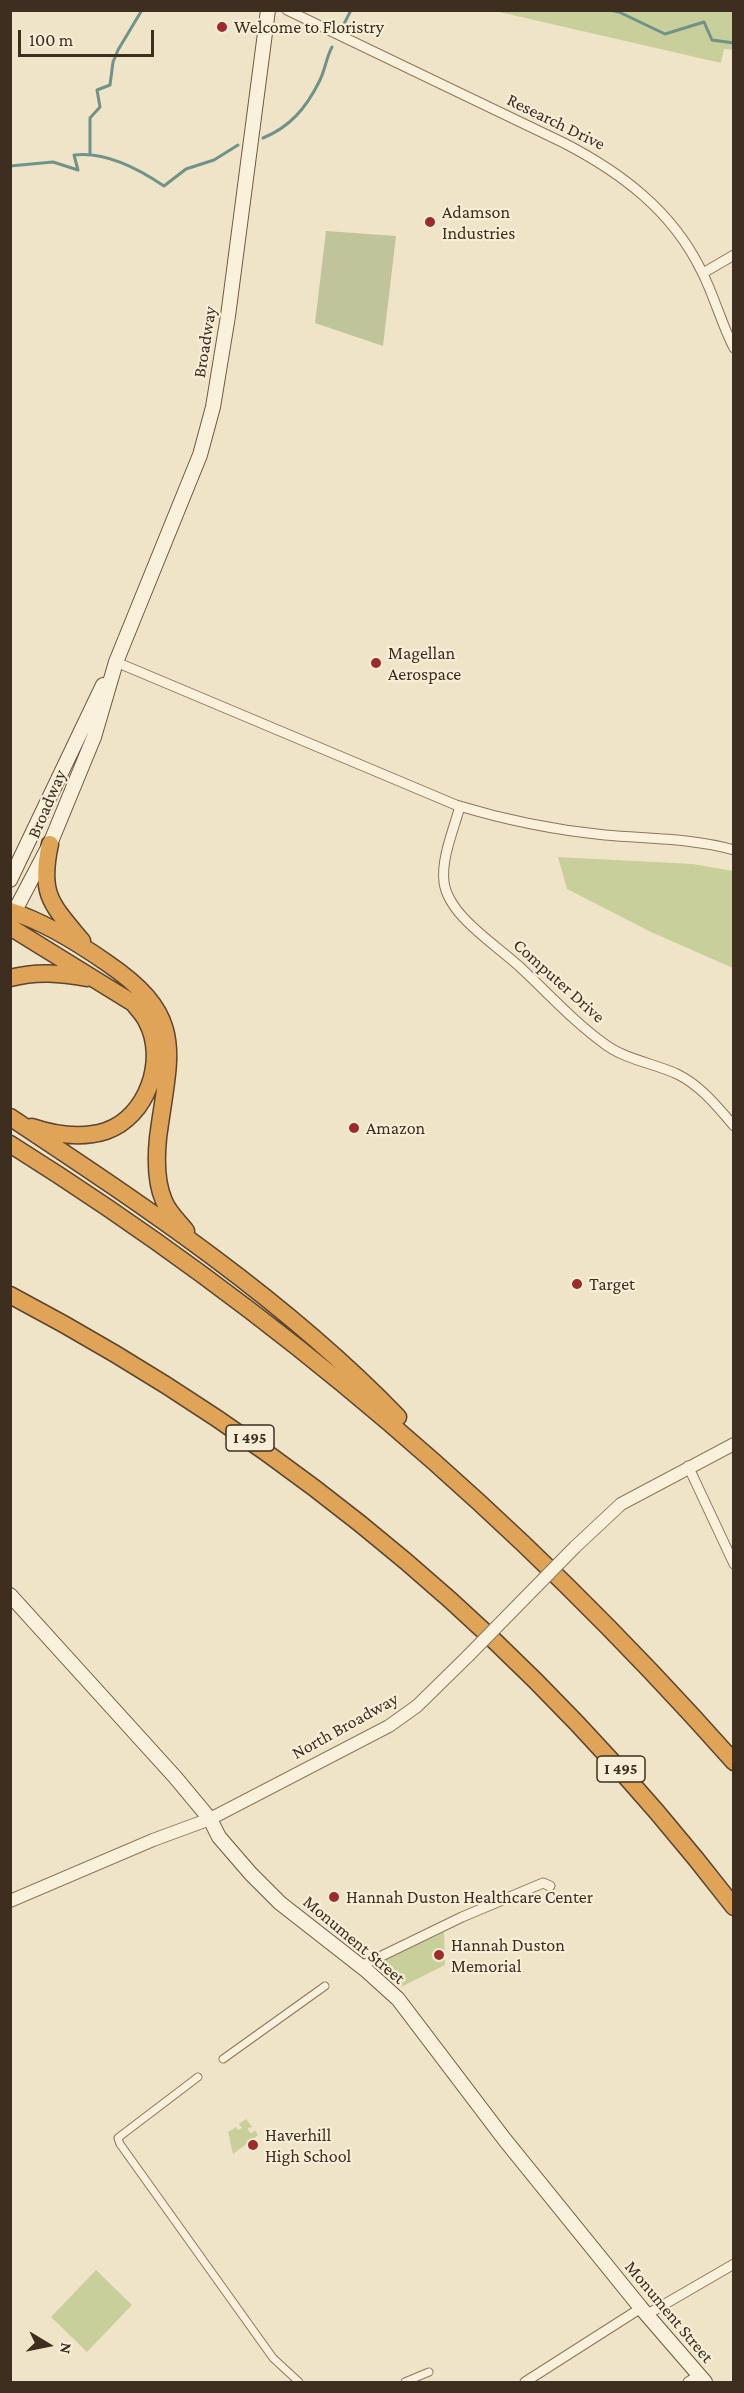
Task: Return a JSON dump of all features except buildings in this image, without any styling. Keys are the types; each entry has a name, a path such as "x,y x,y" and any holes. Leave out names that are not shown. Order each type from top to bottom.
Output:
{"highway":[{"path":"50,844 45,865 45,884 51,902 90,951"},
{"path":"12,918 60,933 121,972 154,1002 167,1032 168,1077 156,1159 164,1201 195,1244"},
{"path":"12,918 55,956 101,981 133,1003 148,1022 154,1047 155,1067 147,1094 133,1113 108,1130 90,1135 66,1136 15,1120"},
{"path":"10,978 28,974 61,973 101,981"},
{"path":"15,1120 195,1244 263,1295 339,1357 410,1429 449,1474"},
{"path":"10,1144 73,1183 221,1287 317,1362 449,1474 566,1583 625,1643 734,1762"},
{"name":"I 495","path":"10,1295 177,1390 258,1444 428,1578 497,1641 601,1746 734,1907"}],"main road":[{"name":"Broadway","path":"12,918 50,844 94,737 116,662 186,492 213,407 228,316 268,10"},
{"name":"Broadway","path":"10,880 48,803 87,714 116,662"},
{"name":"Monument Street","path":"10,1595 175,1777 210,1819 219,1838 280,1903 361,1966 398,2000 493,2125 697,2380"}],"street":[{"name":"Research Drive","path":"287,10 604,164 633,185 663,214 682,238 703,273 734,348"},
{"path":"703,273 734,255"},
{"path":"116,662 460,807 549,829 706,844 734,850"},
{"name":"Computer Drive","path":"460,807 445,867 444,883 458,911 481,936 519,966 607,1045 630,1058 679,1075 700,1089 734,1126"},
{"name":"North Broadway","path":"10,1902 153,1840 210,1819 390,1726 417,1706 575,1547 621,1505 688,1466 734,1444"},
{"path":"688,1466 734,1564"},
{"path":"361,1966 489,1905 543,1883 550,1886"},
{"path":"223,2059 325,1986"},
{"path":"198,2077 118,2139 270,2354 299,2382"},
{"path":"525,2382 643,2312 734,2264"},
{"path":"405,2382 429,2372"}],"green space":[{"path":"495,11 733,11 733,50 724,49 721,63"},
{"path":"326,231 396,236 383,346 315,323"},
{"path":"558,857 693,864 733,871 733,968 651,932 567,889"},
{"path":"444,1932 445,1965 401,1987 378,1963"},
{"path":"246,2119 252,2127 248,2128 249,2132 252,2133 255,2130 258,2135 233,2154 228,2132 236,2127 238,2130 242,2128 239,2124"},
{"path":"96,2270 132,2305 87,2352 51,2317"}],"waterway":[{"path":"90,153 90,118 100,107 97,90 110,85 113,62 118,50 142,10"},
{"path":"344,24 351,10"},
{"path":"610,10 665,34 704,22 712,40 734,43"},
{"path":"263,138 273,134 303,108 321,78 332,47"},
{"path":"10,166 53,162 78,170 74,155 86,154 121,163 144,173 164,186 186,169 214,160 238,145"}],"place":[{"name":"Welcome to Floristry","path":"222,27"},
{"name":"Adamson Industries","path":"430,222"},
{"name":"Magellan Aerospace","path":"376,663"},
{"name":"Amazon","path":"354,1128"},
{"name":"Target","path":"577,1284"},
{"name":"Hannah Duston Healthcare Center","path":"334,1897"},
{"name":"Hannah Duston Memorial","path":"439,1955"},
{"name":"Haverhill High School","path":"253,2145"}]}
